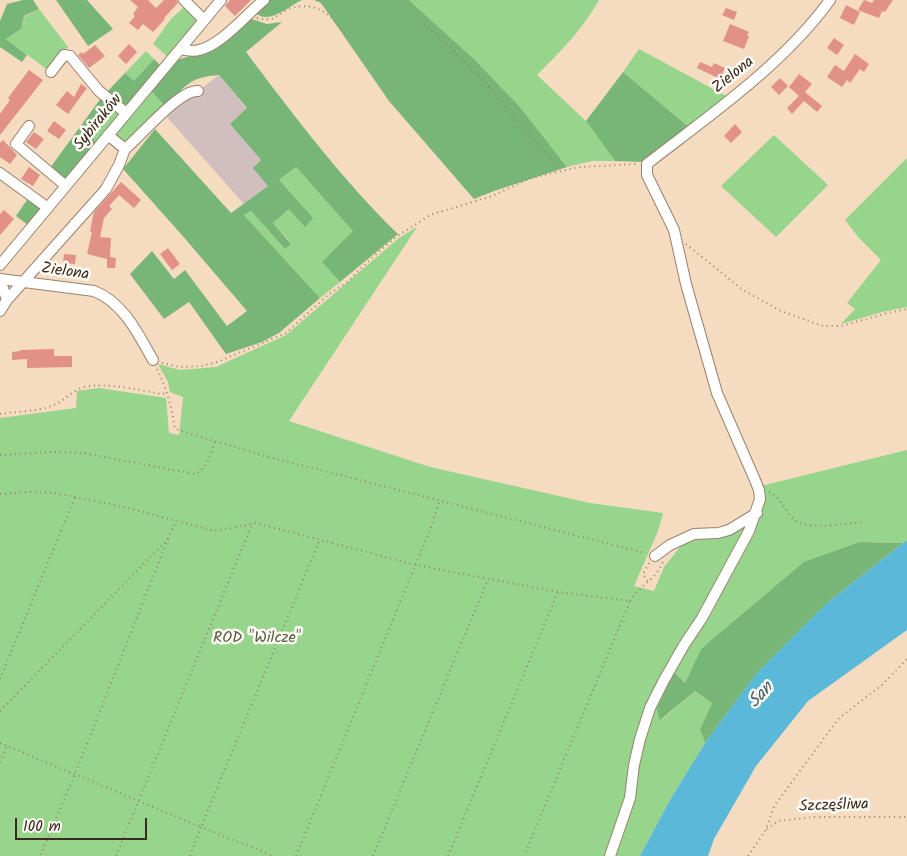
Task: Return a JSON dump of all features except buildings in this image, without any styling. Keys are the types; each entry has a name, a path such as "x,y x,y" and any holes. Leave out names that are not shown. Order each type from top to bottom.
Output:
{"street":[{"path":"184,0 204,20"},
{"name":"Sybiraków","path":"0,265 221,0"},
{"path":"180,49 200,50 214,44 264,0"},
{"name":"Zielona","path":"647,164 765,70 785,52 830,0"},
{"path":"51,72 64,55 70,56 99,91 126,113"},
{"path":"0,310 22,282 106,189 119,165 124,150 136,141 162,113 183,96 193,90 198,91"},
{"path":"29,126 16,144 66,186"},
{"path":"108,135 124,150"},
{"path":"610,856 630,798 634,765 650,708 749,531 760,499 759,490 717,393 686,284 676,236 647,175 647,164"},
{"path":"0,173 48,208"},
{"path":"0,279 7,300"},
{"name":"Zielona","path":"0,279 94,292 103,295 125,315 153,360"},
{"path":"658,554 670,545 694,534 718,533 729,530 756,513"}],"path":[{"path":"249,12 254,18 264,20 276,19 290,8 305,4 319,6 327,12 345,33"},
{"path":"424,24 448,44 500,99 560,171"},
{"path":"153,360 180,367 202,366 217,362 286,334 329,294 346,283 396,237 430,215 492,196 531,178 580,166 647,164"},
{"path":"676,236 743,290 781,311 823,326 841,326 907,309"},
{"path":"153,360 172,407 175,430 265,456 663,556 663,563 657,574 635,592 630,601 524,856"},
{"path":"0,414 39,409 57,404 72,392 92,386 100,385 162,394 167,393"},
{"path":"0,455 56,452 83,453 195,474 206,465 215,441"},
{"path":"759,490 777,495 796,520 811,526 865,522"},
{"path":"0,494 55,493 128,508 215,531 256,523 416,565 558,592 630,601"},
{"path":"0,680 75,497"},
{"path":"296,856 431,528 440,500"},
{"path":"40,856 75,774 176,520"},
{"path":"116,856 252,524"},
{"path":"0,711 168,539"},
{"path":"190,856 320,539"},
{"path":"649,582 643,574 658,554"},
{"path":"373,856 488,579"},
{"path":"448,856 558,592"},
{"path":"748,856 765,830 775,805 839,718 882,685 907,659"},
{"path":"0,743 273,856"},
{"path":"0,762 7,746"},
{"name":"Szczęśliwa","path":"765,830 778,821 815,817 907,817"}],"shaded area":[{"path":"219,75 247,109 230,124 261,160 268,186 244,204 166,116"}],"green space":[{"path":"23,0 33,0 39,9 24,16 21,29 6,39 27,55 22,62 0,47 0,21 7,4"},
{"path":"56,0 87,0 113,29 88,46"},
{"path":"268,0 302,0 272,16 260,16 254,12"},
{"path":"314,0 409,0 475,60 520,107 567,167 474,199 389,101 321,3"},
{"path":"409,0 599,0 593,11 563,49 537,75 586,121 615,161 592,161 567,167 520,107 475,60"},
{"path":"186,5 197,19 187,35 168,57 153,44 171,19"},
{"path":"39,9 68,47 49,71 6,39 21,29 24,17"},
{"path":"248,18 267,24 282,22 246,52 338,169 398,234 340,282 322,262 353,231 296,167 279,180 313,218 305,227 289,209 273,223 291,244 285,249 251,211 244,215 320,298 279,333 262,342 226,354 189,302 164,319 130,274 152,251 174,279 185,270 227,326 247,311 123,169 155,129 231,213 268,186 253,168 261,160 230,124 247,108 219,75 194,80 178,93 166,107 151,91 177,60 200,53"},
{"path":"639,49 726,96 690,128 623,72"},
{"path":"146,51 154,59 134,81 125,73"},
{"path":"154,59 161,66 129,105 120,103 106,93 125,73 134,81"},
{"path":"623,72 690,128 652,158 642,162 615,161 586,121"},
{"path":"151,91 166,107 127,143 120,142 115,137 116,133"},
{"path":"101,98 111,106 86,134 97,142 66,179 50,168"},
{"path":"111,106 119,112 119,117 97,142 86,134"},
{"path":"774,135 828,185 776,237 721,186"},
{"path":"907,158 907,307 841,324 855,309 847,303 881,260 858,237 845,220"},
{"path":"296,167 354,231 322,262 340,282 320,298 244,215 251,211 285,249 291,243 273,223 289,209 279,180"},
{"path":"29,197 42,207 28,225 16,216"},
{"name":"ROD \"Wilcze\"","path":"417,227 289,421 430,467 590,503 663,513 658,531 634,586 654,591 664,567 684,542 750,519 742,539 661,679 608,856 0,856 0,418 76,408 77,391 99,388 166,398 169,433 179,435 183,397 170,392 168,382 158,364 180,370 216,367 286,335 399,238"},
{"path":"907,450 907,540 903,543 860,542 701,649 685,683 674,672 661,720 695,691 712,703 700,729 705,743 670,800 640,856 613,856 633,807 637,765 653,709 754,530 761,486"},
{"path":"860,542 903,543 827,603 756,674 705,743 700,729 712,703 695,691 660,720 657,709 674,672 685,683 701,649 804,562"}],"water":[{"name":"San","path":"907,540 907,630 808,701 756,766 714,839 708,856 640,856 670,800 705,743 756,674 827,603"}]}
